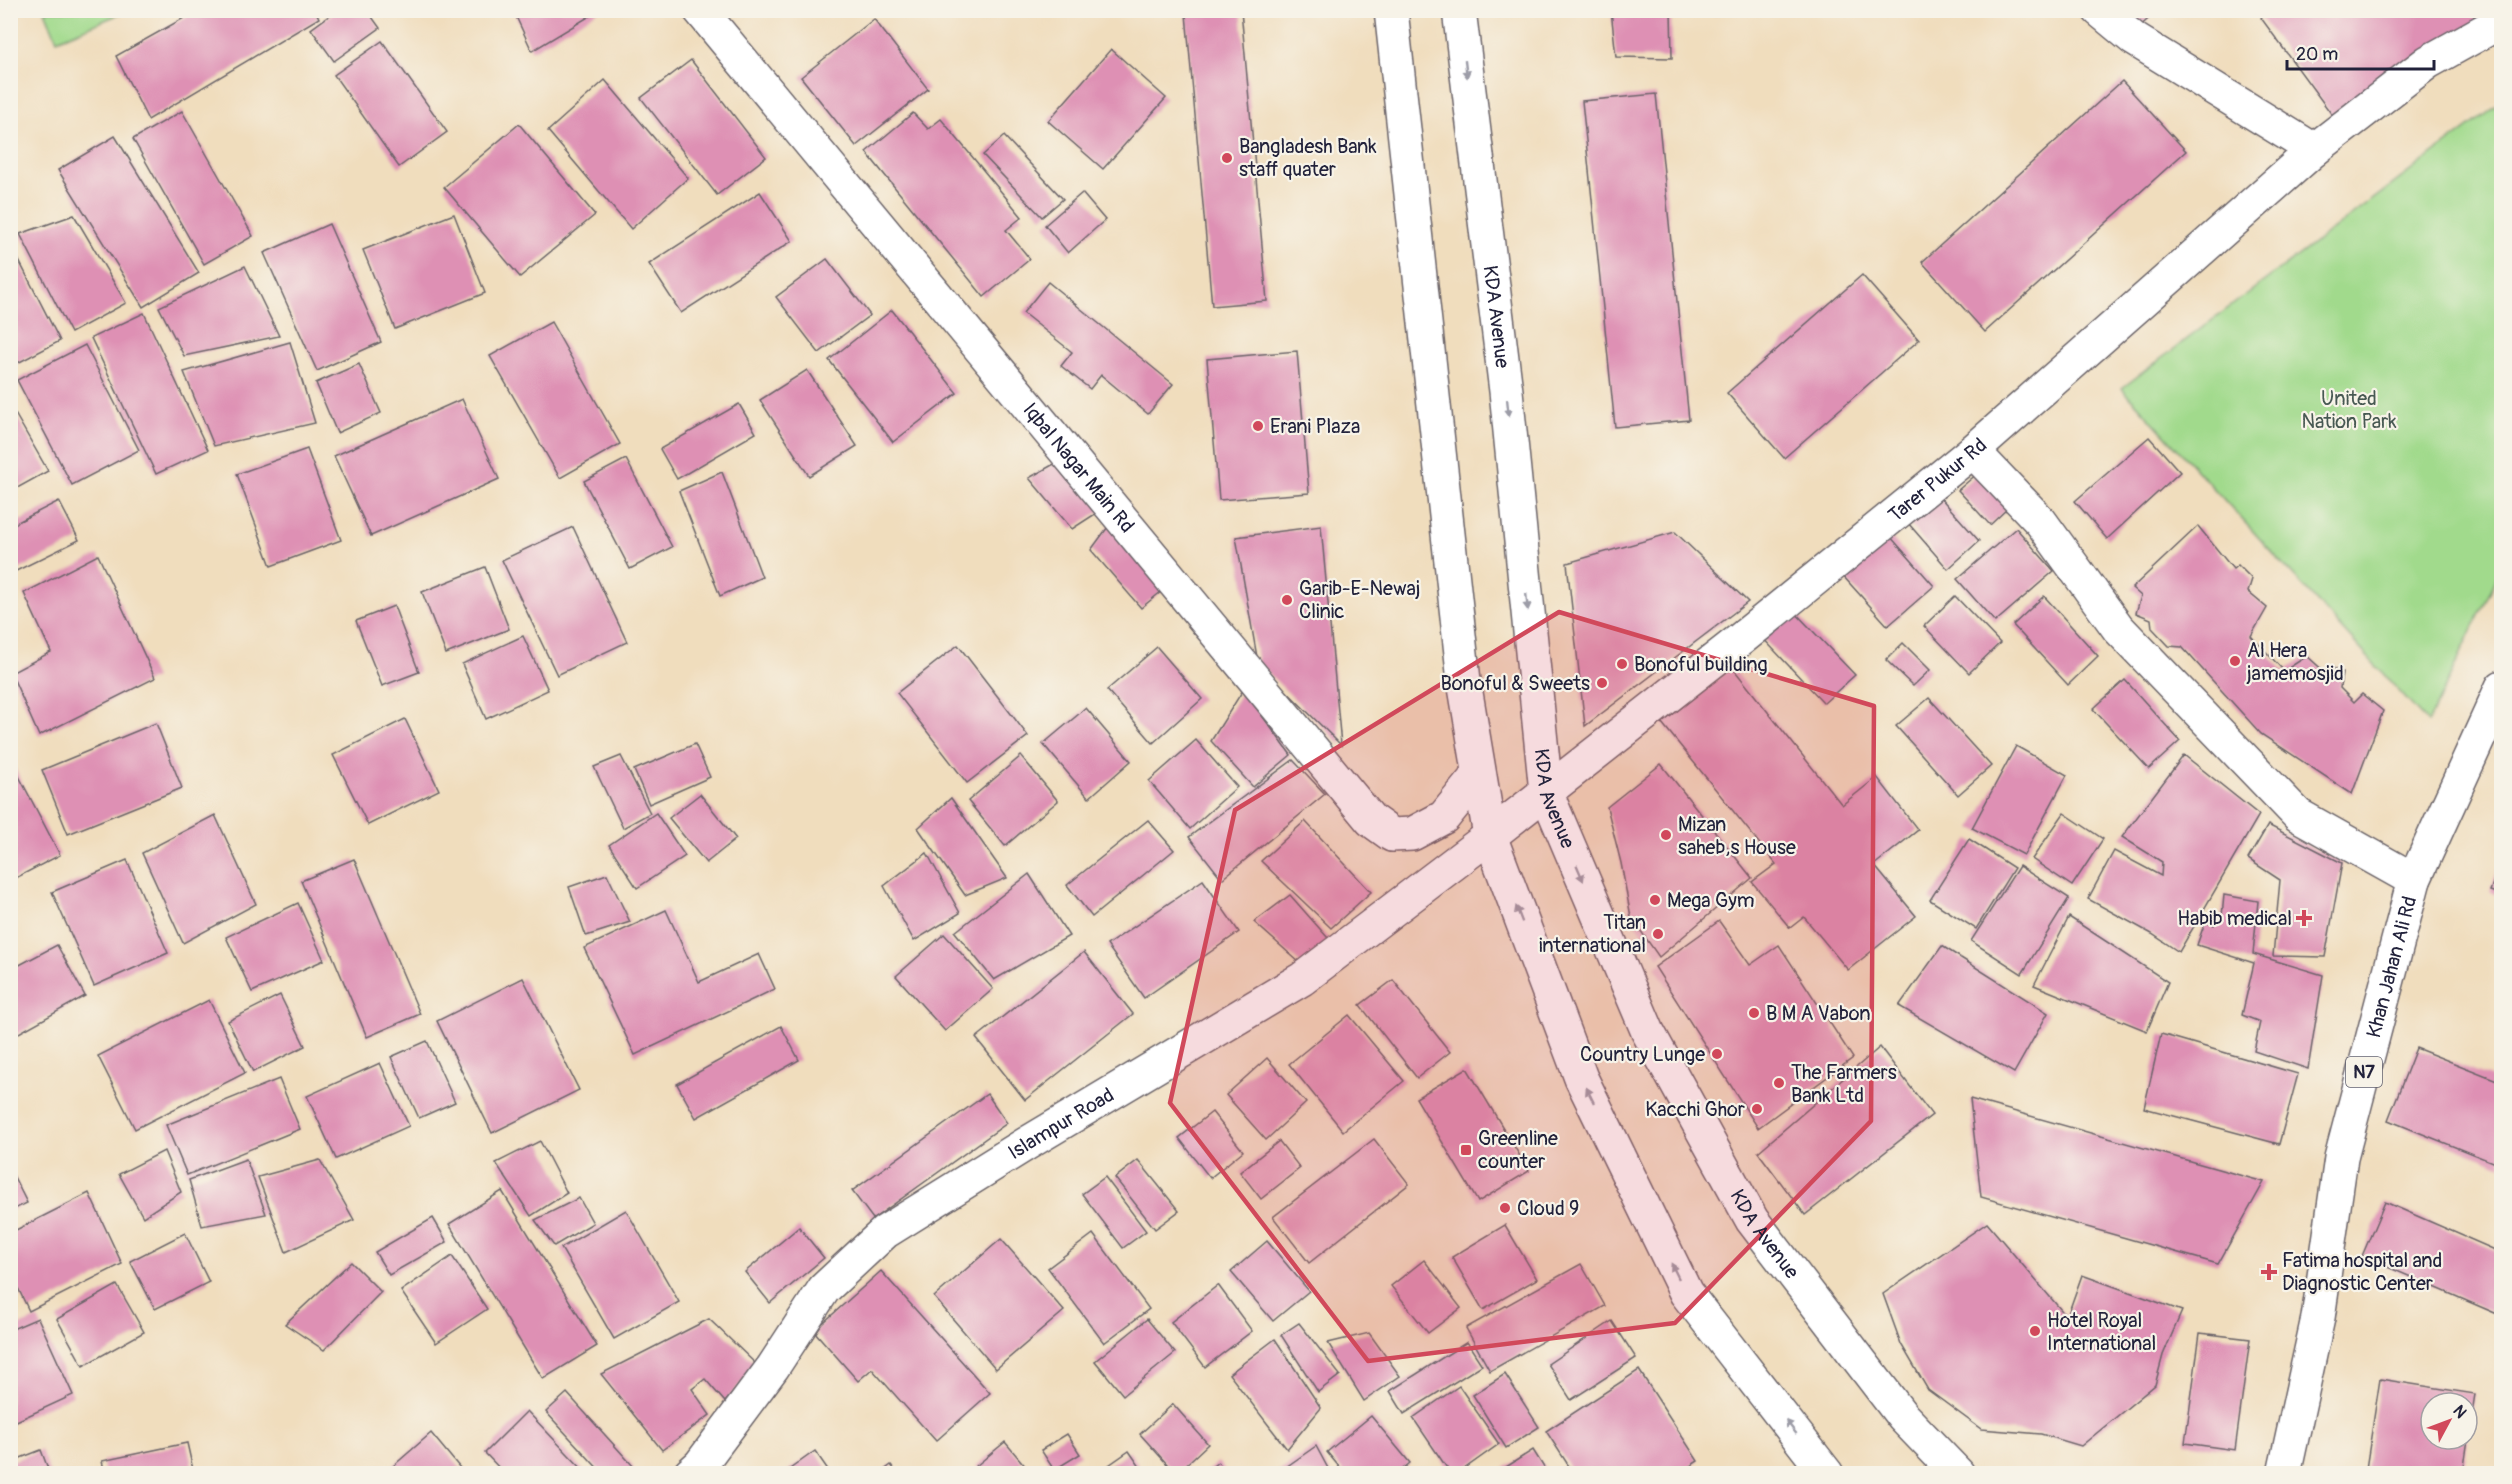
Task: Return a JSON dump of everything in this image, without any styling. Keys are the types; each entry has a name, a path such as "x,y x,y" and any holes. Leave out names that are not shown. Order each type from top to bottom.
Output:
{"main road":[{"name":"Iqbal Nagar Main Rd","path":"700,10 1371,820 1392,835 1412,834 1444,817 1478,775"},
{"path":"1391,10 1461,657 1478,775 1490,836 1581,1078 1686,1293 1827,1473"},
{"name":"KDA Avenue","path":"1459,10 1506,392 1546,792 1648,1032 1752,1220 1903,1417 1958,1473"},
{"path":"2099,10 2134,39 2314,150"},
{"name":"Tarer Pukur Rd","path":"1490,836 1741,639 1973,451 2314,150 2428,62 2502,21"},
{"path":"1973,451 2041,522 2118,628 2298,815 2414,880"},
{"name":"Khan Jahan Ali Rd","path":"2284,1473 2318,1318 2341,1158 2414,880 2502,687"},
{"name":"Islampur Road","path":"690,1473 700,1465 773,1366 824,1289 885,1232 1026,1144 1302,979 1490,836"}],"highlighted area":[{"path":"1559,612 1874,706 1871,1121 1675,1323 1368,1361 1170,1103 1235,810"}],"green space":[{"path":"45,11 127,11 57,40"},
{"name":"United Nation Park","path":"2501,103 2501,569 2428,723 2122,388"}],"building":[{"path":"198,10 315,10 319,18 148,120 116,56"},
{"path":"337,10 367,10 380,28 334,61 311,29"},
{"path":"513,10 600,10 532,51"},
{"name":"Bangladesh Bank staff quater","path":"1241,10 1267,301 1212,306 1186,14"},
{"path":"1611,10 1671,10 1672,58 1616,57"},
{"path":"1675,10 1717,10 1718,15 1675,12"},
{"path":"2117,10 2158,10 2135,31"},
{"path":"2271,10 2470,10 2478,21 2338,123 2261,18"},
{"path":"874,19 928,89 856,146 801,77"},
{"path":"382,41 447,132 399,167 334,75"},
{"path":"1111,49 1166,98 1103,169 1048,121"},
{"path":"691,60 766,157 717,195 641,98"},
{"path":"605,80 688,178 631,229 548,131"},
{"path":"2122,81 2186,151 1985,332 1922,262"},
{"path":"1656,94 1689,420 1615,427 1582,101"},
{"path":"182,111 253,236 204,264 133,139"},
{"path":"913,113 928,129 941,119 1022,217 1006,230 1030,259 984,297 866,152"},
{"path":"519,124 595,215 520,277 444,187"},
{"path":"115,136 199,273 143,307 58,170"},
{"path":"1004,136 1063,199 1042,217 983,155"},
{"path":"760,192 792,241 681,313 649,264"},
{"path":"1082,193 1105,220 1068,253 1045,225"},
{"path":"454,214 485,293 395,329 363,250"},
{"path":"74,215 126,303 71,333 20,234"},
{"path":"329,224 381,342 317,371 264,253"},
{"path":"10,243 60,341 10,367"},
{"path":"827,259 870,315 819,353 776,297"},
{"path":"245,266 279,336 184,356 159,307"},
{"path":"1862,275 1919,340 1784,458 1727,393"},
{"path":"1048,282 1173,384 1148,414 1101,375 1090,389 1061,366 1072,352 1023,313"},
{"path":"892,310 957,393 893,442 829,360"},
{"path":"144,313 208,450 156,474 91,338"},
{"path":"551,322 620,444 560,478 490,356"},
{"path":"290,342 315,423 214,446 184,372"},
{"path":"85,345 139,450 72,485 17,380"},
{"name":"Erani Plaza","path":"1297,351 1309,493 1219,500 1207,359"},
{"path":"359,364 381,413 337,433 316,383"},
{"path":"807,370 857,446 809,476 760,400"},
{"path":"462,399 499,479 371,536 334,456"},
{"path":"739,404 756,433 677,479 660,449"},
{"path":"10,405 48,471 10,492"},
{"path":"2149,437 2180,472 2107,539 2075,501"},
{"path":"307,449 341,540 271,566 237,474"},
{"path":"626,459 672,547 630,569 584,481"},
{"path":"1063,459 1106,507 1072,529 1029,478"},
{"path":"722,472 762,577 720,596 679,491"},
{"path":"1978,473 2009,507 1990,525 1958,490"},
{"path":"1939,496 1979,541 1948,569 1908,523"},
{"path":"59,501 79,540 10,574 10,526"},
{"path":"1113,520 1167,587 1141,608 1091,550"},
{"name":"Garib-E-Newaj Clinic","path":"1321,526 1341,745 1258,663 1236,537"},
{"name":"Al Hera jamemosjid","path":"2198,526 2233,569 2238,565 2252,579 2248,592 2267,608 2251,636 2284,671 2307,656 2326,673 2330,666 2342,673 2340,688 2354,702 2362,694 2383,711 2352,794 2261,734 2182,647 2169,646 2152,628 2151,619 2136,613 2141,596 2132,588"},
{"path":"573,527 627,642 557,675 502,560"},
{"path":"2016,528 2054,571 1995,622 1957,579"},
{"name":"Bonoful building","path":"1675,532 1748,602 1585,726 1567,563"},
{"path":"1889,535 1934,586 1888,626 1843,576"},
{"path":"98,555 155,678 39,736 11,673 51,652 24,593"},
{"path":"485,567 509,629 446,654 422,592"},
{"path":"1955,596 2000,643 1969,673 1924,626"},
{"path":"2044,596 2098,656 2068,685 2013,625"},
{"path":"1788,605 1855,675 1824,703 1758,633"},
{"path":"394,606 419,672 382,686 356,621"},
{"path":"523,636 548,690 486,719 462,664"},
{"path":"1903,643 1930,670 1913,686 1886,660"},
{"path":"958,645 1028,736 967,783 897,693"},
{"path":"1157,647 1202,699 1153,743 1107,690"},
{"path":"1732,667 1842,805 1877,777 1918,830 1874,865 1916,916 1848,970 1804,917 1790,928 1752,882 1776,864 1662,723"},
{"path":"2125,680 2180,741 2149,769 2093,709"},
{"path":"1243,690 1291,755 1253,787 1211,741"},
{"path":"1929,698 1991,766 1958,795 1896,726"},
{"path":"1086,708 1131,761 1089,798 1043,744"},
{"path":"405,719 439,790 368,825 333,755"},
{"path":"156,723 182,788 68,834 42,770"},
{"path":"1196,740 1237,787 1190,829 1149,781"},
{"path":"695,744 710,777 649,804 634,770"},
{"path":"2016,746 2067,775 2024,855 1972,828"},
{"path":"2184,755 2259,815 2179,952 2152,934 2088,899 2114,851 2161,876 2162,862 2122,837"},
{"path":"621,756 650,813 623,828 594,767"},
{"path":"1021,756 1058,801 1005,846 968,801"},
{"path":"10,759 60,855 10,881"},
{"path":"1293,760 1325,794 1222,879 1189,837"},
{"name":"Mizan saheb,s House","path":"1661,764 1752,878 1659,957 1631,917 1607,807"},
{"path":"700,794 736,839 706,863 669,818"},
{"path":"951,798 1007,878 965,895 918,828"},
{"path":"656,813 685,856 637,888 609,845"},
{"path":"2064,813 2103,839 2072,886 2032,859"},
{"path":"215,815 256,904 183,943 142,853"},
{"path":"1148,820 1174,850 1092,917 1067,885"},
{"path":"1305,821 1371,892 1331,928 1261,861"},
{"name":"Habib medical","path":"2268,825 2342,863 2325,957 2273,956 2280,880 2248,859"},
{"path":"1969,839 2014,868 1976,929 1930,900"},
{"path":"927,853 960,913 914,941 884,886"},
{"path":"354,859 420,1014 367,1037 301,881"},
{"path":"127,860 168,953 94,986 52,892"},
{"path":"2502,862 2502,895 2490,891"},
{"path":"2019,866 2069,898 2022,974 1971,941"},
{"path":"607,874 630,922 586,936 569,887"},
{"path":"1029,874 1069,936 994,980 955,932"},
{"path":"1203,880 1239,932 1144,998 1107,945"},
{"path":"1290,895 1335,946 1309,971 1254,922"},
{"path":"2224,895 2258,901 2253,954 2323,975 2308,1069 2254,1051 2260,1022 2242,1015 2254,963 2197,945 2205,922 2214,925 2222,916"},
{"path":"298,903 324,960 252,992 226,937"},
{"path":"666,910 699,982 759,954 775,989 635,1055 584,948"},
{"path":"2069,917 2168,982 2147,1031 2034,985"},
{"name":"B M A Vabon","path":"1719,921 1750,965 1779,945 1853,1058 1758,1128 1655,967"},
{"path":"944,934 993,989 945,1031 896,976"},
{"path":"57,945 85,996 10,1038 10,970"},
{"path":"1942,946 2048,1013 2014,1073 1899,1006"},
{"path":"1084,952 1133,1014 1025,1100 976,1038"},
{"path":"523,978 579,1090 492,1133 437,1021"},
{"path":"1393,980 1450,1052 1417,1078 1360,1005"},
{"path":"280,995 305,1046 253,1072 228,1021"},
{"path":"209,1000 245,1073 135,1129 98,1056"},
{"path":"1349,1015 1404,1081 1343,1131 1289,1064"},
{"path":"781,1026 799,1060 696,1118 677,1084"},
{"path":"2161,1034 2298,1074 2279,1144 2144,1108"},
{"path":"427,1041 455,1102 419,1118 391,1057"},
{"path":"1880,1047 1932,1115 1805,1215 1758,1152"},
{"path":"2416,1048 2502,1082 2502,1166 2388,1120"},
{"path":"1267,1058 1306,1103 1266,1140 1226,1095"},
{"path":"380,1063 409,1126 336,1159 307,1096"},
{"path":"1467,1068 1529,1171 1478,1202 1416,1098"},
{"path":"279,1079 300,1129 187,1175 166,1125"},
{"path":"987,1094 1007,1123 873,1219 852,1191"},
{"path":"1970,1099 2264,1182 2218,1264 1981,1197"},
{"path":"1212,1112 1243,1151 1210,1178 1179,1138"},
{"path":"1374,1139 1409,1184 1309,1263 1273,1217"},
{"path":"540,1141 567,1193 531,1216 496,1163"},
{"path":"1279,1141 1300,1168 1261,1199 1240,1172"},
{"path":"164,1151 181,1192 143,1217 119,1174"},
{"path":"246,1159 266,1214 202,1226 189,1180"},
{"path":"320,1160 354,1220 286,1252 258,1177"},
{"path":"1138,1160 1179,1211 1155,1229 1115,1178"},
{"path":"10,1169 27,1203 10,1211"},
{"path":"1105,1177 1146,1231 1123,1248 1082,1194"},
{"path":"502,1191 597,1346 543,1379 449,1224"},
{"path":"89,1193 122,1264 29,1311 10,1271 10,1233"},
{"path":"579,1198 593,1223 554,1246 535,1220"},
{"path":"2385,1202 2502,1253 2502,1316 2362,1256"},
{"path":"626,1210 679,1302 614,1339 561,1248"},
{"path":"433,1218 447,1242 389,1275 375,1252"},
{"name":"Hotel Royal International","path":"1987,1223 2067,1317 2082,1275 2182,1311 2163,1355 2155,1385 2081,1446 2041,1434 1981,1429 1928,1390 1901,1344 1883,1294"},
{"path":"1505,1225 1537,1279 1483,1310 1452,1257"},
{"path":"799,1227 824,1258 770,1303 745,1272"},
{"path":"185,1233 209,1282 155,1309 130,1261"},
{"path":"1093,1234 1149,1309 1104,1343 1048,1268"},
{"path":"1001,1239 1064,1311 996,1369 934,1297"},
{"path":"1267,1241 1309,1291 1273,1321 1231,1272"},
{"path":"452,1256 487,1309 436,1343 401,1291"},
{"path":"1424,1260 1461,1308 1428,1333 1391,1286"},
{"path":"351,1262 381,1292 324,1350 285,1324"},
{"path":"1581,1264 1605,1306 1490,1371 1466,1328"},
{"path":"881,1271 990,1393 936,1441 872,1369 858,1381 814,1331"},
{"path":"117,1285 144,1332 83,1366 57,1319"},
{"path":"1218,1285 1252,1331 1205,1367 1171,1322"},
{"path":"38,1318 73,1395 10,1424 10,1330"},
{"path":"709,1319 757,1365 725,1402 705,1379 692,1389 710,1415 662,1450 601,1374"},
{"path":"1147,1319 1175,1353 1123,1395 1095,1361"},
{"path":"1612,1321 1636,1358 1571,1400 1548,1364"},
{"path":"1299,1323 1340,1375 1318,1392 1281,1335"},
{"path":"1369,1333 1400,1376 1364,1401 1328,1343"},
{"path":"2200,1333 2250,1339 2235,1450 2185,1443"},
{"path":"1275,1339 1321,1408 1287,1449 1229,1374"},
{"path":"1467,1342 1482,1365 1404,1414 1390,1391"},
{"path":"1639,1370 1698,1461 1678,1474 1574,1474 1546,1431"},
{"path":"1505,1374 1539,1427 1506,1448 1473,1395"},
{"path":"2380,1379 2456,1391 2419,1391 2419,1451 2466,1451 2463,1474 2393,1474 2366,1469"},
{"path":"1459,1386 1499,1444 1457,1474 1451,1474 1413,1418"},
{"path":"567,1393 634,1467 627,1474 603,1474 546,1412"},
{"path":"1173,1404 1208,1444 1176,1474 1140,1434"},
{"path":"527,1411 587,1474 505,1474 485,1453"},
{"path":"1371,1416 1410,1463 1397,1474 1345,1474 1327,1452"},
{"path":"431,1433 465,1474 384,1474"},
{"path":"1067,1434 1080,1454 1054,1470 1041,1450"},
{"path":"1005,1442 1032,1474 983,1474 976,1466"},
{"path":"187,1443 194,1474 105,1474 102,1461"},
{"path":"1316,1446 1331,1474 1276,1474"},
{"path":"41,1450 50,1474 10,1474 10,1462"},
{"path":"1533,1450 1548,1474 1495,1474"},
{"path":"815,1451 831,1474 783,1474"},
{"path":"1129,1451 1145,1474 1096,1474"},
{"path":"1218,1462 1227,1474 1203,1474"},
{"path":"891,1465 898,1474 879,1474"}],"place":[{"name":"Bangladesh Bank staff quater","path":"1227,158"},
{"name":"Erani Plaza","path":"1258,426"},
{"name":"Garib-E-Newaj Clinic","path":"1287,600"},
{"name":"Al Hera jamemosjid","path":"2235,661"},
{"name":"Bonoful building","path":"1622,664"},
{"name":"Bonoful & Sweets","path":"1602,683"},
{"name":"Mizan saheb,s House","path":"1666,835"},
{"name":"Mega Gym","path":"1655,900"},
{"name":"Habib medical","path":"2304,918"},
{"name":"Titan international","path":"1658,934"},
{"name":"B M A Vabon","path":"1754,1013"},
{"name":"Country Lunge","path":"1717,1054"},
{"name":"The Farmers Bank Ltd","path":"1779,1083"},
{"name":"Kacchi Ghor","path":"1757,1109"},
{"name":"Greenline counter","path":"1466,1150"},
{"name":"Cloud 9","path":"1505,1208"},
{"name":"Fatima hospital and Diagnostic Center","path":"2269,1272"},
{"name":"Hotel Royal International","path":"2035,1331"}]}
